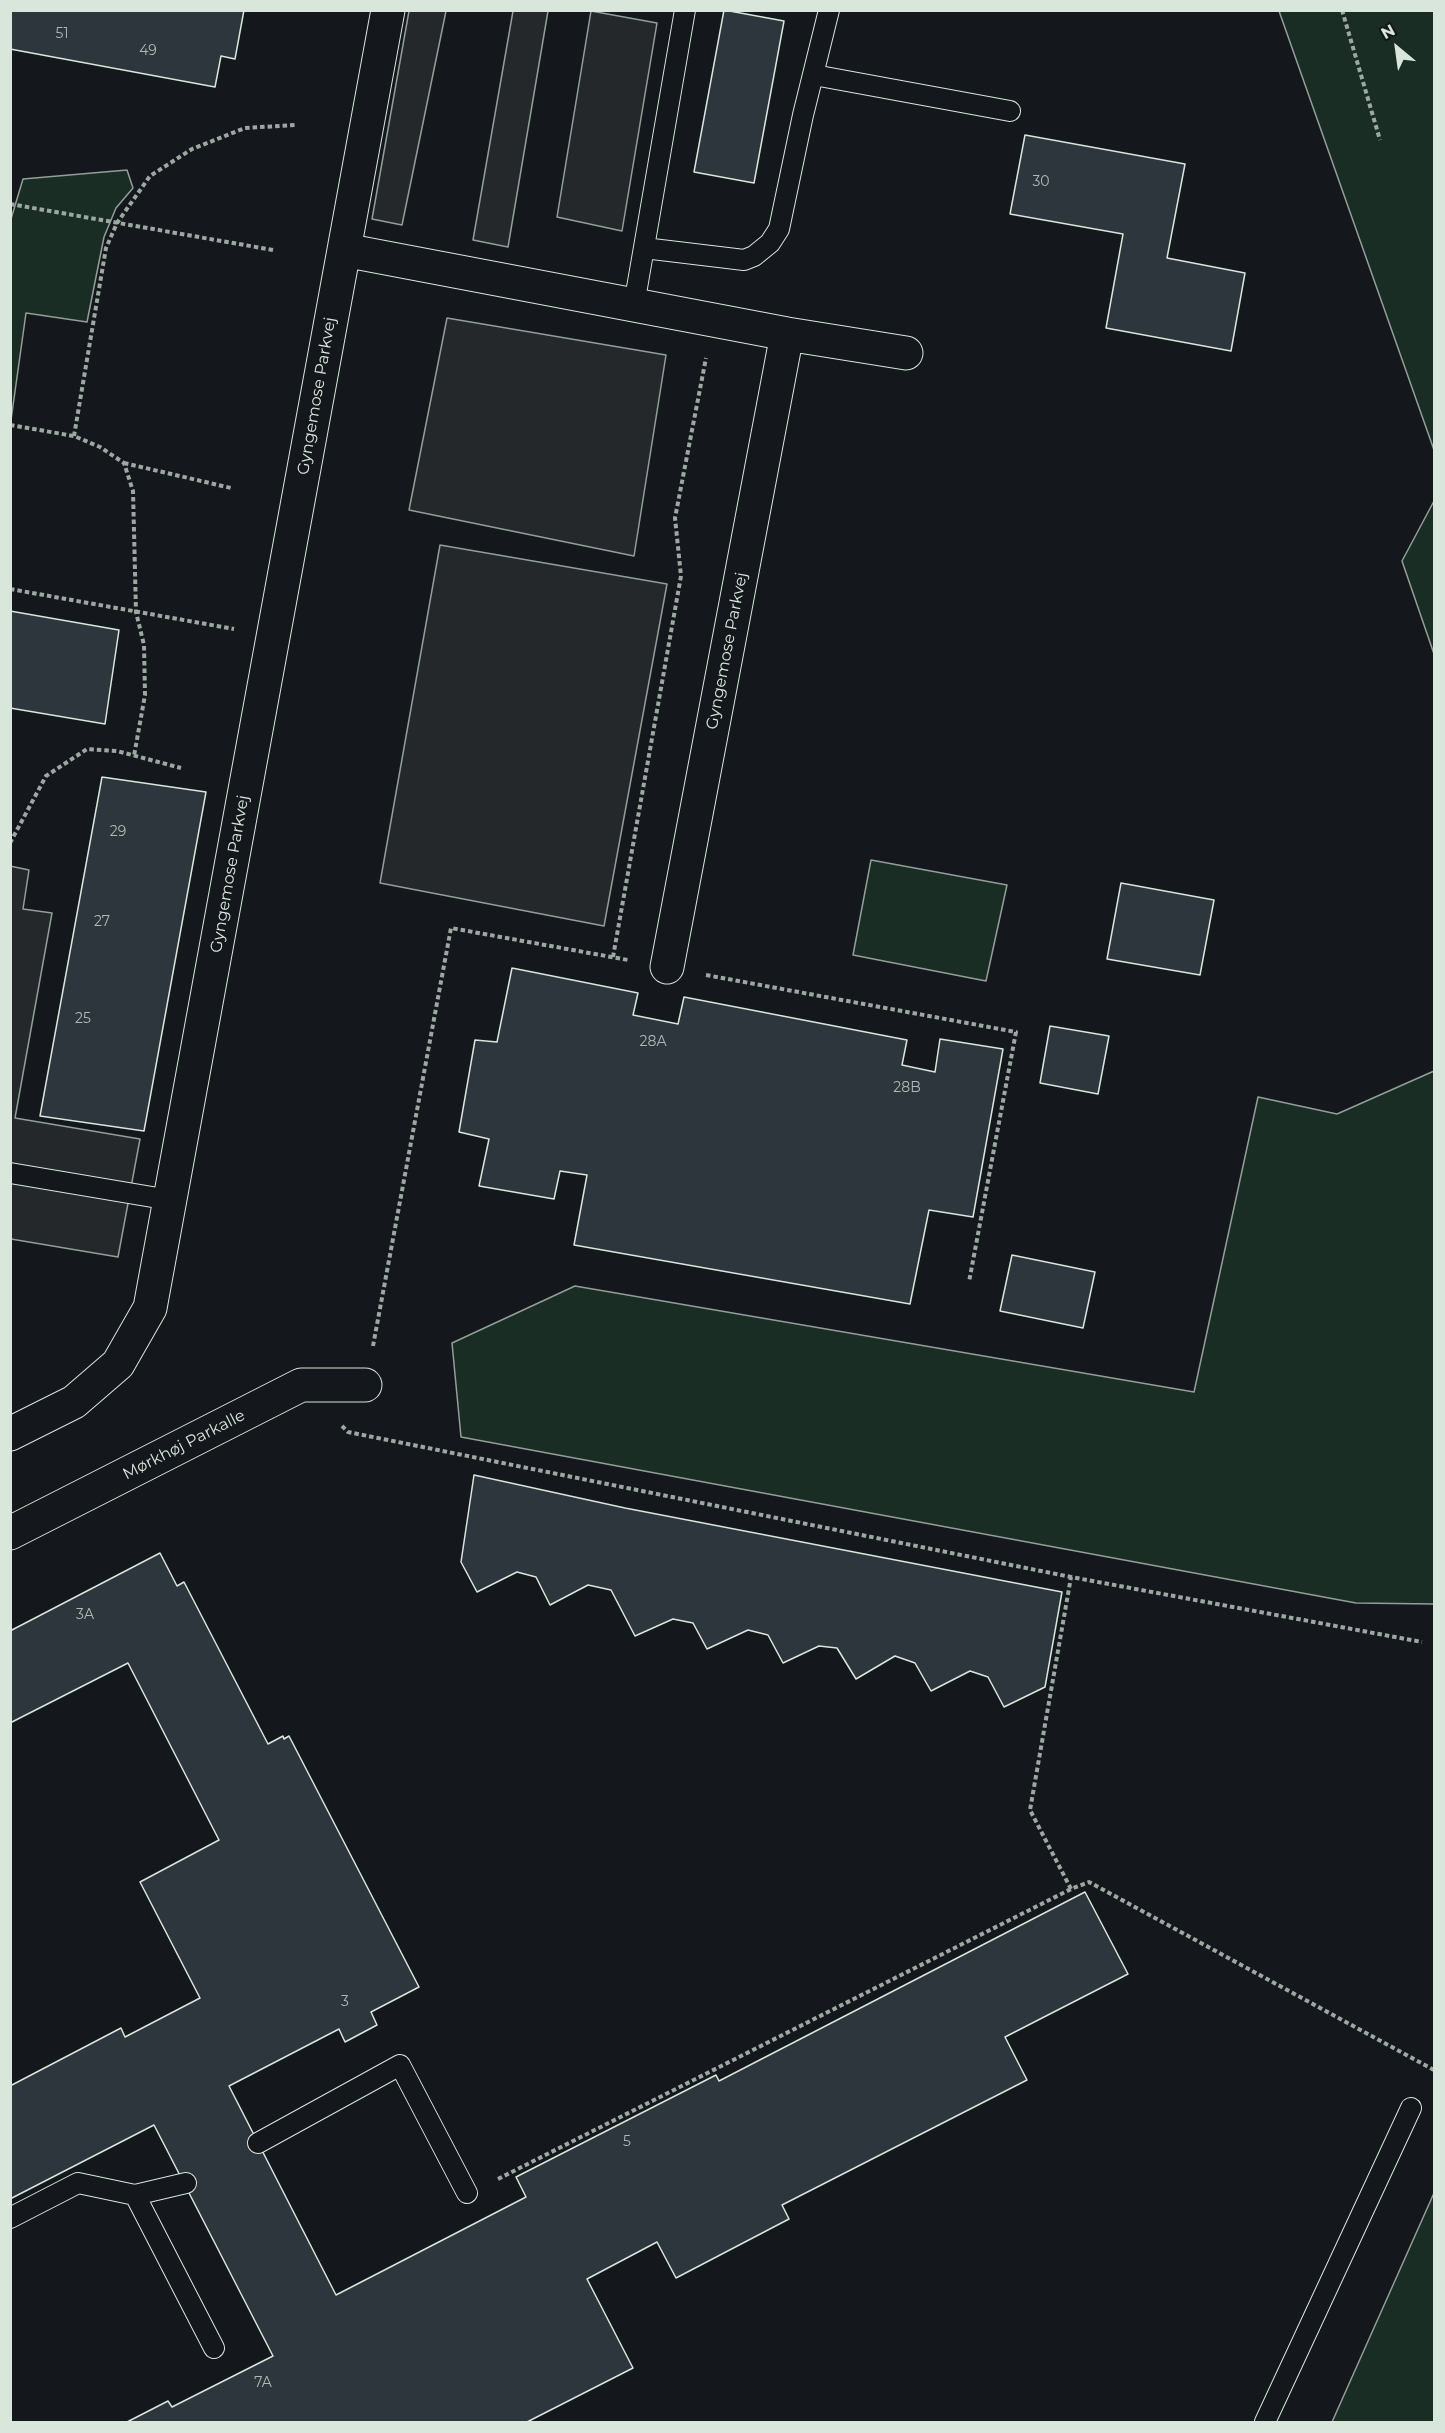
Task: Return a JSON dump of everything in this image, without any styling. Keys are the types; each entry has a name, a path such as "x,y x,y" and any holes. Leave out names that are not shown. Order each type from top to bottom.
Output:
{"street":[{"name":"Gyngemose Parkvej","path":"10,1434 74,1402 118,1364 150,1308 388,10"},
{"path":"344,250 787,334 906,353"},
{"name":"Gyngemose Parkvej","path":"667,967 787,334"},
{"name":"Mørkhøj Parkalle","path":"10,1533 301,1385 365,1385"}],"lane":[{"path":"634,305 685,10"},
{"path":"644,248 744,260 763,250 779,229 803,115 829,10"},
{"path":"814,75 1010,111"},
{"path":"10,1173 170,1200"},
{"path":"258,2143 400,2065 467,2193"},
{"path":"1265,2422 1411,2108"},
{"path":"10,2218 78,2183 135,2195 186,2183"},
{"path":"135,2195 214,2348"}],"path":[{"path":"1342,10 1380,141"},
{"path":"74,436 106,248 117,223 150,176 192,149 245,128 296,125"},
{"path":"10,204 273,250"},
{"path":"613,957 681,576 675,518 713,320"},
{"path":"10,425 74,436 100,447 124,463 231,488"},
{"path":"124,463 133,491 136,612 144,645 145,695 134,756"},
{"path":"10,589 206,624"},
{"path":"10,843 46,776 87,749 117,751 181,768"},
{"path":"365,1385 451,928 1016,1032 969,1282"},
{"path":"301,1385 348,1432 1071,1577 1422,1642"},
{"path":"1071,1577 1030,1810 1071,1889"},
{"path":"467,2193 1089,1882 1434,2070"}],"green space":[{"path":"1279,11 1434,11 1434,450"},
{"path":"127,170 133,188 116,208 104,237 87,322 26,313 11,420 11,219 23,179"},
{"path":"1434,501 1434,654 1402,561"},
{"path":"871,860 1007,885 986,981 853,955"},
{"path":"1434,1071 1434,1604 1356,1603 461,1437 452,1343 575,1286 1194,1392 1258,1097 1337,1114"},
{"path":"1434,2193 1434,2422 1332,2422"}],"shaded area":[{"path":"409,11 446,11 402,225 372,219"},
{"path":"513,11 548,11 508,247 473,240"},
{"path":"591,11 657,23 622,231 557,217"},
{"path":"447,318 666,355 634,556 409,510"},
{"path":"440,545 667,584 604,926 380,883"},
{"path":"10,866 29,870 23,909 52,913 15,1118 140,1139 118,1257 11,1239"}],"building":[{"path":"10,10 244,10 235,59 221,56 215,87 10,49"},
{"path":"724,10 784,21 754,183 694,172"},
{"path":"1025,135 1185,164 1167,258 1245,273 1231,351 1106,328 1123,234 1010,214"},
{"path":"10,611 119,630 105,724 10,708"},
{"path":"102,777 206,792 144,1131 40,1116"},
{"path":"1121,883 1214,900 1200,975 1107,959"},
{"path":"512,968 638,993 633,1015 678,1024 684,997 907,1040 902,1065 935,1072 940,1039 1003,1049 973,1217 929,1210 910,1304 574,1245 587,1175 560,1171 554,1199 479,1186 489,1139 459,1132 475,1040 497,1042"},
{"path":"1050,1026 1109,1036 1098,1094 1040,1083"},
{"path":"1012,1255 1095,1272 1083,1328 1000,1311"},
{"path":"474,1475 625,1508 1062,1592 1045,1687 1004,1707 988,1677 970,1671 931,1691 915,1663 895,1656 856,1679 837,1648 819,1646 783,1663 768,1635 748,1630 707,1649 693,1623 673,1619 635,1636 611,1590 588,1585 550,1605 536,1577 517,1572 477,1592 461,1562"},
{"path":"160,1553 177,1586 184,1582 268,1744 283,1736 284,1739 289,1736 419,1987 371,2012 377,2025 345,2042 339,2029 229,2086 336,2295 526,2197 516,2177 716,2075 719,2081 1085,1892 1128,1974 1005,2037 1027,2080 782,2205 789,2219 676,2278 657,2242 587,2279 633,2368 527,2422 127,2422 168,2401 172,2407 273,2356 154,2125 10,2199 10,2086 121,2028 125,2037 200,1998 140,1882 219,1840 128,1663 10,1723 10,1631"}]}
